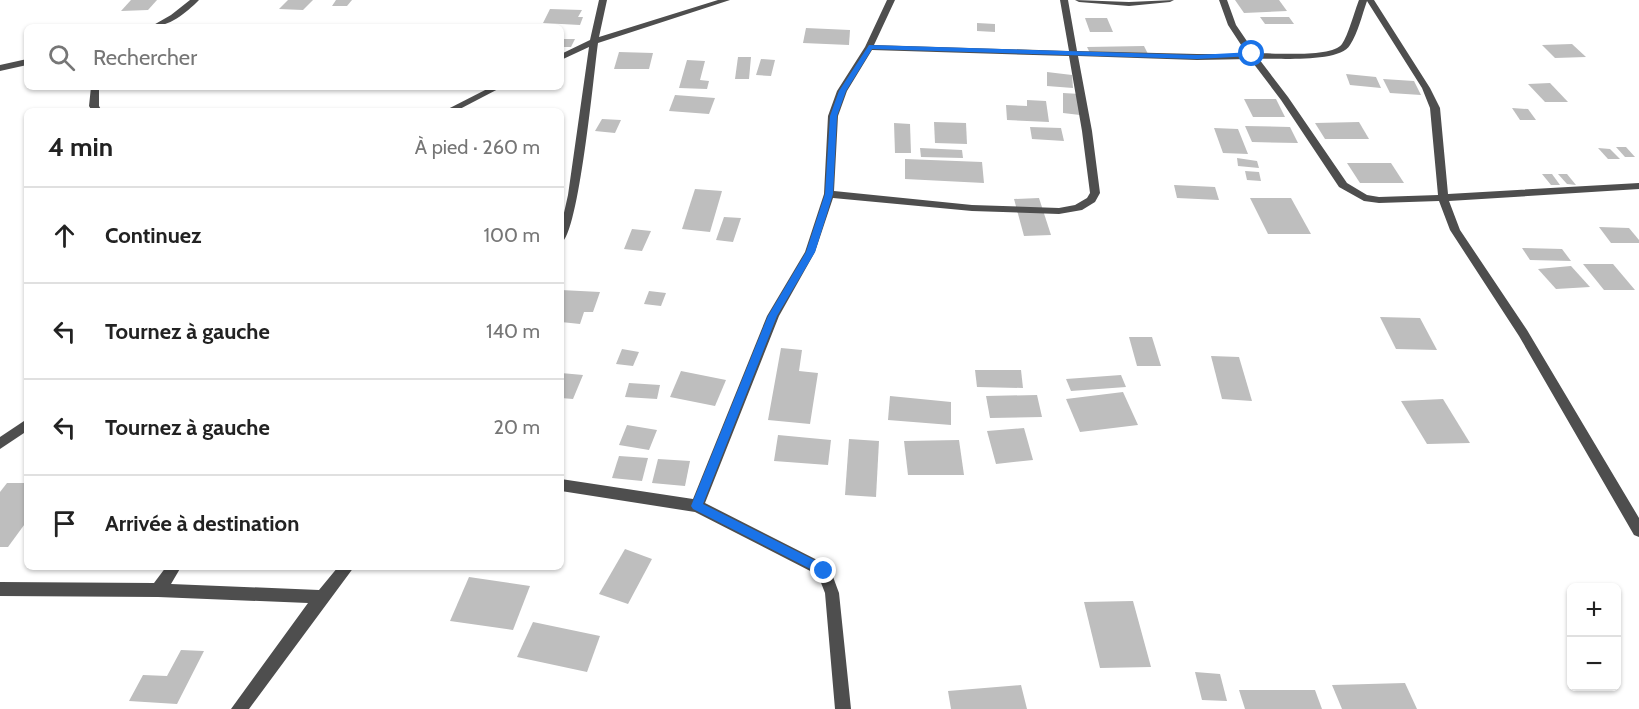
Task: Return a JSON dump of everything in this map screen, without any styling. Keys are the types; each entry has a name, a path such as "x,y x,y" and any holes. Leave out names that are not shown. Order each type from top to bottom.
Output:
{"street":[{"path":"159,24 174,17 195,0"},
{"path":"564,233 573,192 593,42 603,0"},
{"path":"564,56 593,42 726,0"},
{"path":"697,506 773,316 810,252 829,194 833,116 842,91 869,47 891,0"},
{"path":"829,194 972,208 1059,211 1078,208 1091,200 1095,193 1064,0"},
{"path":"1079,0 1129,4 1170,0"},
{"path":"1223,0 1232,25 1343,185 1364,198 1379,200 1443,198 1639,186"},
{"path":"869,47 1197,57 1252,54 1324,55 1346,46 1363,0"},
{"path":"1370,0 1426,88 1435,108 1443,198 1455,230 1523,333 1639,531"},
{"path":"0,68 24,64"},
{"path":"95,90 95,108"},
{"path":"455,108 492,90"},
{"path":"0,444 24,426"},
{"path":"564,485 697,506 824,571 832,593 843,709"},
{"path":"158,590 172,570"},
{"path":"239,709 344,570"},
{"path":"0,589 158,590 322,597"}],"building":[{"path":"131,0 157,0 148,10 121,11"},
{"path":"288,0 313,0 303,10 279,9"},
{"path":"336,0 352,0 347,6 332,6"},
{"path":"1235,0 1279,0 1287,11 1244,13"},
{"path":"550,9 582,10 578,17 583,17 580,25 543,23"},
{"path":"1260,17 1289,17 1294,24 1265,24"},
{"path":"1085,18 1107,18 1113,32 1090,32"},
{"path":"977,23 995,24 995,32 977,31"},
{"path":"806,28 850,30 849,45 803,43"},
{"path":"564,39 575,39 571,47 564,47"},
{"path":"1572,44 1586,57 1555,58 1542,45"},
{"path":"1144,46 1148,54 1091,55 1087,47"},
{"path":"619,52 653,53 649,69 614,69"},
{"path":"738,57 751,57 749,79 735,79"},
{"path":"761,59 775,60 771,76 756,75"},
{"path":"687,60 705,61 700,80 709,81 707,89 679,88"},
{"path":"1047,72 1072,75 1073,88 1047,86"},
{"path":"1346,74 1376,77 1381,88 1350,85"},
{"path":"1383,79 1414,81 1421,95 1390,93"},
{"path":"1550,83 1568,102 1545,102 1528,84"},
{"path":"1063,93 1080,94 1080,115 1063,113"},
{"path":"675,95 715,98 709,114 669,111"},
{"path":"1244,99 1276,99 1285,117 1253,117"},
{"path":"1027,100 1046,101 1049,122 1007,120 1006,105 1027,106"},
{"path":"1512,108 1528,109 1536,120 1520,120"},
{"path":"602,119 621,120 615,133 595,131"},
{"path":"934,122 966,123 967,144 935,143"},
{"path":"1359,122 1369,139 1325,139 1315,123"},
{"path":"894,123 910,124 911,153 895,153"},
{"path":"1245,126 1290,127 1298,143 1252,142"},
{"path":"1030,127 1061,128 1064,141 1032,139"},
{"path":"1214,128 1238,129 1248,154 1223,153"},
{"path":"1616,147 1626,147 1635,157 1625,157"},
{"path":"920,148 962,150 963,158 921,157"},
{"path":"1598,148 1610,149 1620,159 1608,159"},
{"path":"1237,158 1257,161 1259,168 1238,166"},
{"path":"905,159 982,162 984,183 905,179"},
{"path":"1347,163 1391,163 1404,183 1360,183"},
{"path":"1245,171 1259,172 1261,181 1247,180"},
{"path":"1542,174 1552,174 1560,185 1551,185"},
{"path":"1558,174 1567,174 1576,185 1567,184"},
{"path":"1174,185 1215,187 1219,200 1177,198"},
{"path":"695,189 722,191 710,232 682,229"},
{"path":"1039,198 1051,235 1024,236 1014,199"},
{"path":"1250,198 1291,198 1311,234 1268,234"},
{"path":"724,217 741,218 733,242 716,240"},
{"path":"1599,227 1629,228 1639,243 1611,243"},
{"path":"632,229 651,231 642,251 624,249"},
{"path":"1522,248 1562,249 1571,261 1530,260"},
{"path":"1583,264 1613,264 1635,290 1604,290"},
{"path":"1571,266 1590,287 1556,289 1538,269"},
{"path":"564,290 600,292 593,312 584,312 580,324 564,322"},
{"path":"649,291 666,293 661,306 644,304"},
{"path":"1380,317 1420,318 1437,350 1396,349"},
{"path":"1129,337 1152,337 1161,366 1137,366"},
{"path":"781,348 802,350 799,371 818,373 810,424 768,420"},
{"path":"622,349 639,352 633,366 616,364"},
{"path":"1211,356 1239,357 1252,401 1222,399"},
{"path":"975,370 1021,370 1023,388 977,387"},
{"path":"681,371 726,380 715,406 670,397"},
{"path":"564,373 583,375 573,399 564,398"},
{"path":"1121,375 1126,387 1071,391 1066,379"},
{"path":"629,383 660,385 657,399 625,397"},
{"path":"1123,392 1138,425 1080,432 1066,399"},
{"path":"1037,395 1042,417 990,418 986,396"},
{"path":"890,396 951,402 951,425 888,420"},
{"path":"1443,399 1470,443 1427,444 1401,401"},
{"path":"627,425 657,430 649,450 619,445"},
{"path":"1024,428 1033,460 996,464 987,431"},
{"path":"778,435 831,440 828,465 774,461"},
{"path":"849,439 879,441 876,497 845,495"},
{"path":"959,440 964,475 908,475 904,441"},
{"path":"619,456 648,458 642,481 612,478"},
{"path":"658,459 690,461 685,486 652,483"},
{"path":"7,483 24,483 24,525 8,547 0,547 0,492"},
{"path":"625,549 652,559 628,604 599,594"},
{"path":"469,577 530,586 513,630 450,621"},
{"path":"1133,601 1151,667 1100,668 1084,602"},
{"path":"533,622 600,636 587,672 517,657"},
{"path":"181,650 204,651 177,704 129,701 143,675 167,676"},
{"path":"1195,672 1220,674 1227,701 1202,700"},
{"path":"1405,683 1417,709 1342,709 1332,685"},
{"path":"1021,685 1027,709 951,709 948,691"},
{"path":"1239,690 1315,690 1322,709 1245,709"}],"route":[{"path":"824,571 697,506 773,316 810,252 829,194 833,116 842,91 869,47 1197,57 1252,54"}]}
